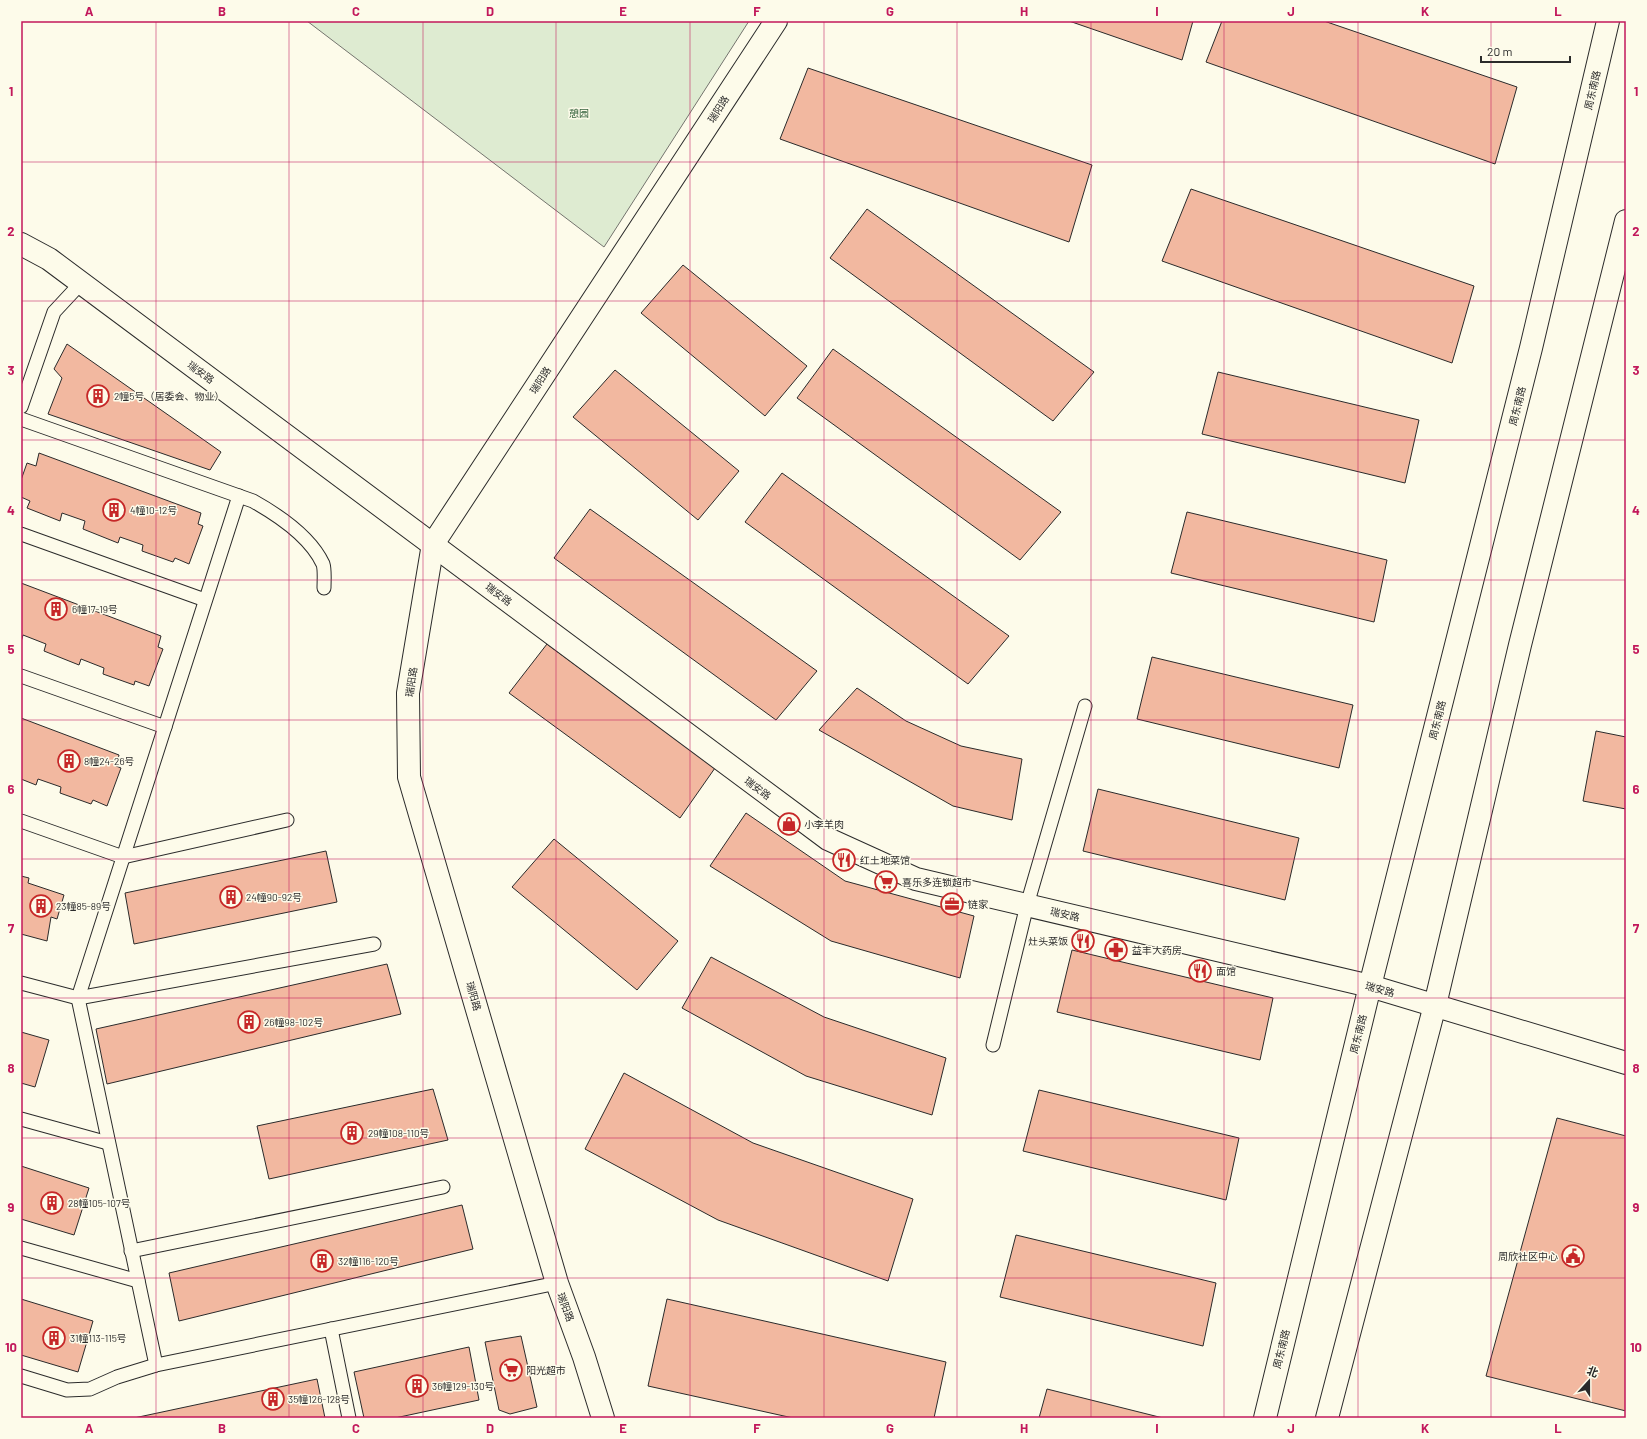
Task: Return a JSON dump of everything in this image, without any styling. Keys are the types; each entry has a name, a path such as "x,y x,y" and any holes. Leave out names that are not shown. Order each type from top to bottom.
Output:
{"street":[{"name":"瑞阳路","path":"603,1418 584,1357 557,1283 410,777 408,693 433,544 776,21"},
{"name":"周东南路","path":"1265,1418 1370,986 1531,348 1608,21"},
{"path":"1327,1418 1435,1005 1520,645 1626,221"},
{"name":"瑞安路","path":"21,244 49,259 828,839 916,879 1370,986 1626,1063"}],"lane":[{"path":"21,407 54,312 81,284"},
{"path":"21,419 253,501 280,516 308,542 323,565 324,588"},
{"path":"156,1364 78,998 239,496"},
{"path":"21,534 205,600"},
{"path":"21,676 165,727"},
{"path":"993,1045 1027,906 1085,706"},
{"path":"21,821 123,857 288,820"},
{"path":"21,983 78,998 374,944"},
{"path":"21,1119 108,1143"},
{"path":"131,1251 443,1187"},
{"path":"21,1248 138,1281"},
{"path":"21,1376 67,1390 90,1389 117,1377 156,1364 557,1283"},
{"path":"331,1329 349,1418"}],"green space":[{"name":"憩园","path":"307,21 749,21 604,247"}],"building":[{"path":"1069,21 1193,21 1182,60"},
{"path":"1222,21 1324,21 1517,87 1495,164 1206,62"},
{"path":"808,68 1092,165 1069,242 780,139"},
{"path":"1191,189 1474,286 1452,363 1162,261"},
{"path":"867,209 1094,372 1053,421 830,258"},
{"path":"683,265 807,366 765,416 641,313"},
{"name":"2幢5号（居委会、物业）","path":"67,344 221,452 210,470 48,414 62,378 54,369"},
{"path":"833,349 1061,512 1020,560 797,398"},
{"path":"615,370 739,471 698,520 573,417"},
{"path":"1218,372 1419,420 1405,483 1202,434"},
{"name":"4幢10-12号","path":"39,453 201,513 198,524 203,526 189,564 175,558 173,562 142,551 143,545 120,537 118,543 83,529 85,521 62,513 60,521 27,508 30,501 21,497 21,480 27,463 36,466"},
{"path":"782,473 1009,636 968,684 745,522"},
{"path":"590,509 817,671 776,720 554,558"},
{"path":"1187,512 1387,560 1374,622 1171,573"},
{"name":"6幢17-19号","path":"21,583 161,636 158,647 163,649 149,686 135,681 134,685 103,674 104,668 81,659 79,665 44,651 46,644 23,635 21,642"},
{"path":"547,644 715,768 680,818 509,693"},
{"path":"1152,657 1353,705 1339,768 1137,719"},
{"path":"857,688 906,721 961,746 1022,759 1012,820 953,806 819,730"},
{"name":"8幢24-26号","path":"21,718 119,755 116,766 121,768 107,806 93,800 91,804 60,793 61,787 38,779 36,785 21,779"},
{"path":"1596,731 1626,737 1626,809 1583,801"},
{"path":"1098,789 1299,838 1285,900 1083,851"},
{"path":"746,813 845,881 974,916 960,978 831,941 710,866"},
{"path":"554,839 678,941 637,990 512,887"},
{"name":"24幢90-92号","path":"326,851 337,902 134,944 125,893"},
{"name":"23幢85-89号","path":"21,876 29,878 28,883 64,895 57,919 51,917 47,941 21,934"},
{"path":"1072,950 1273,998 1260,1060 1057,1012"},
{"path":"711,957 824,1017 946,1058 932,1115 806,1076 682,1008"},
{"name":"26幢98-102号","path":"387,964 401,1014 107,1084 96,1029"},
{"path":"21,1032 49,1040 35,1087 21,1083"},
{"path":"624,1073 753,1143 913,1199 888,1281 718,1220 585,1149"},
{"name":"29幢108-110号","path":"433,1089 448,1140 269,1179 257,1126"},
{"path":"1039,1090 1239,1138 1226,1200 1023,1151"},
{"name":"周欣社区中心","path":"1557,1118 1626,1136 1626,1411 1486,1376"},
{"name":"28幢105-107号","path":"21,1166 89,1188 74,1235 21,1219"},
{"name":"32幢116-120号","path":"462,1205 473,1249 179,1321 169,1273"},
{"path":"1016,1235 1216,1283 1203,1346 1000,1297"},
{"name":"31幢113-115号","path":"21,1299 93,1321 78,1372 21,1355"},
{"path":"667,1299 946,1362 934,1418 793,1418 648,1386"},
{"path":"521,1336 537,1407 510,1414 499,1410 485,1342"},
{"name":"36幢129-130号","path":"469,1347 479,1400 395,1418 364,1418 354,1372"},
{"name":"35幢126-128号","path":"317,1379 325,1418 134,1418"},
{"path":"1047,1389 1163,1418 1039,1418"}],"place":[{"name":"2幢5号（居委会、物业）","path":"98,396"},
{"name":"4幢10-12号","path":"114,510"},
{"name":"6幢17-19号","path":"56,609"},
{"name":"8幢24-26号","path":"69,761"},
{"name":"小李羊肉","path":"789,824"},
{"name":"红土地菜馆","path":"844,860"},
{"name":"喜乐多连锁超市","path":"886,882"},
{"name":"24幢90-92号","path":"231,897"},
{"name":"链家","path":"952,904"},
{"name":"23幢85-89号","path":"41,906"},
{"name":"灶头菜饭","path":"1083,941"},
{"name":"益丰大药房","path":"1116,950"},
{"name":"面馆","path":"1200,971"},
{"name":"26幢98-102号","path":"249,1022"},
{"name":"29幢108-110号","path":"352,1133"},
{"name":"28幢105-107号","path":"52,1203"},
{"name":"周欣社区中心","path":"1573,1256"},
{"name":"32幢116-120号","path":"322,1261"},
{"name":"31幢113-115号","path":"54,1338"},
{"name":"阳光超市","path":"511,1370"},
{"name":"36幢129-130号","path":"417,1386"},
{"name":"35幢126-128号","path":"273,1399"}]}
